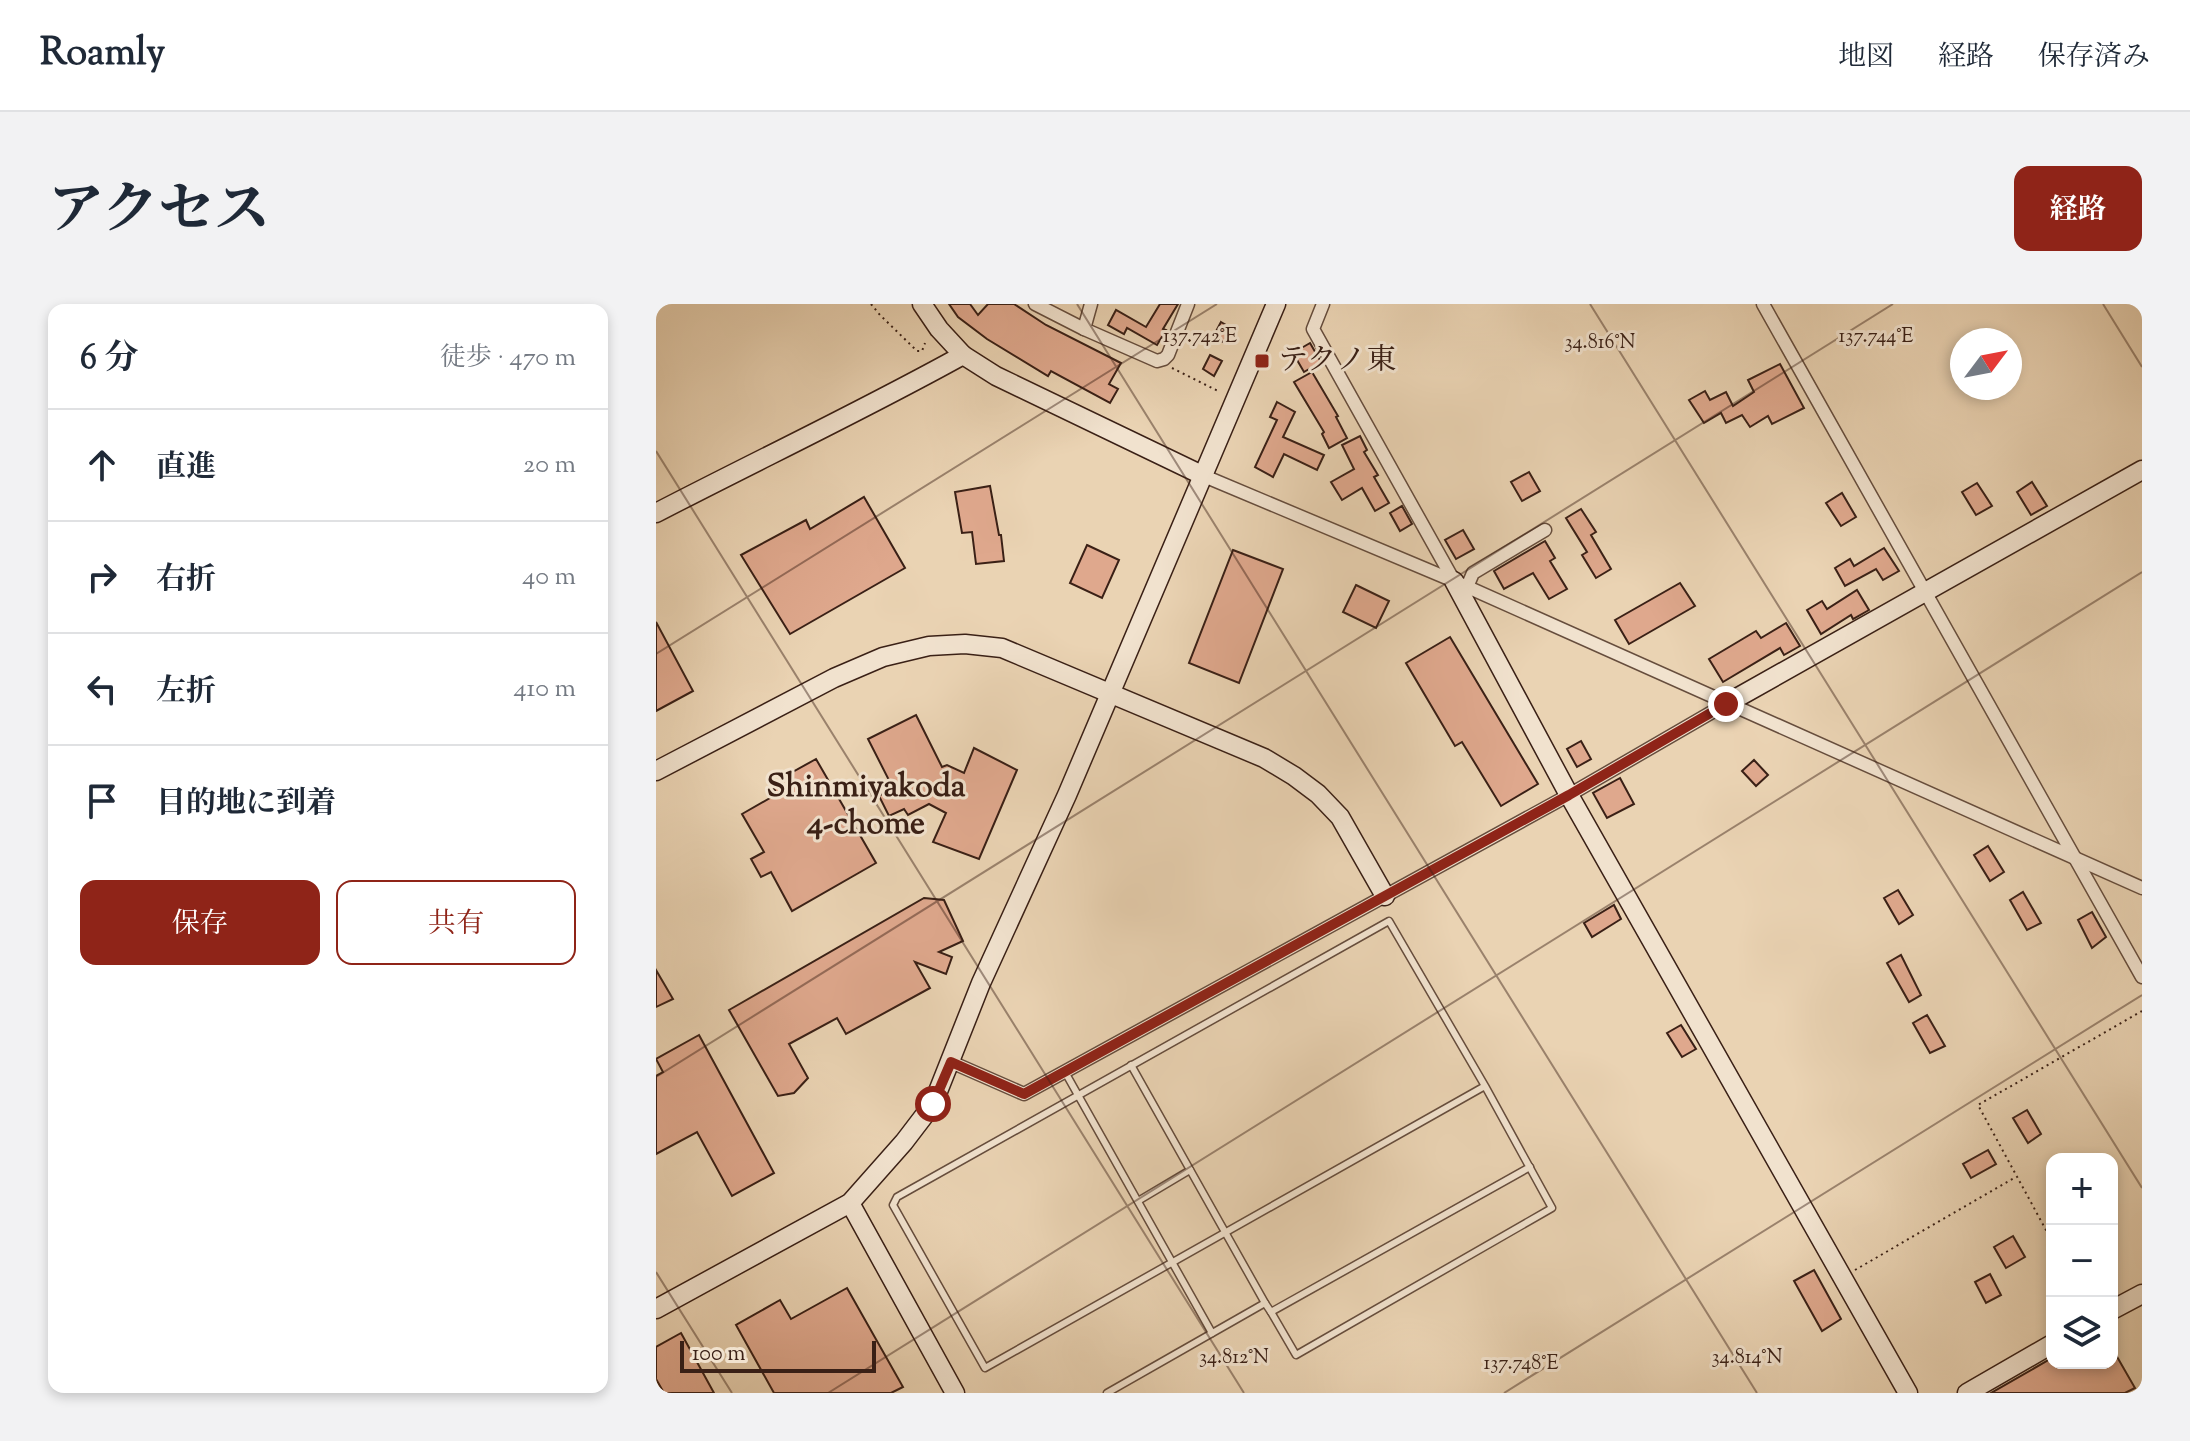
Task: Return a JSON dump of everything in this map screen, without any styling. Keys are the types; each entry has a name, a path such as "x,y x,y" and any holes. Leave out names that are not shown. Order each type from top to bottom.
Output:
{"street":[{"path":"922,304 946,338 963,355 996,376 1204,476 1460,584 2142,888"},
{"path":"1035,304 1157,361 1168,355 1188,304"},
{"path":"1084,329 1091,304"},
{"path":"656,1309 850,1203 933,1104 981,983 1032,873 1276,304"},
{"path":"1323,304 1313,329 1460,584 1569,795 1908,1393"},
{"path":"1763,304 2142,977"},
{"path":"656,513 963,355"},
{"path":"951,1062 1024,1094 1569,795 2142,470"},
{"path":"1460,584 1545,530"},
{"path":"656,771 834,678 883,657 929,646 965,644 1002,648 1264,758 1294,776 1318,794 1340,817 1385,896"},
{"path":"850,1203 955,1393"},
{"path":"2118,1307 2142,1294"},
{"path":"1967,1393 2046,1347"}],"lane":[{"path":"1131,1065 1226,1233 1265,1303 1296,1355 1552,1208 1485,1086 1389,921 1131,1065 897,1197 893,1205 985,1368 1173,1263 1226,1233 1485,1086"},
{"path":"1065,1072 1212,1333"},
{"path":"1271,1312 1530,1167"},
{"path":"1138,1201 1190,1170"},
{"path":"1107,1393 1265,1303"}],"path":[{"path":"871,304 917,351 922,351 925,343"},
{"path":"1157,361 1221,392"},
{"path":"2046,1230 1978,1105 2142,1011"},
{"path":"1842,1277 2017,1176"}],"building":[{"path":"949,304 970,304 978,315 988,304 1014,304 1046,325 1121,363 1109,384 1118,389 1110,403 1051,371 1048,376 987,339 958,317"},
{"path":"1160,304 1178,304 1157,345 1127,328 1124,334 1108,325 1116,310 1146,327"},
{"path":"1221,322 1233,329 1225,343 1213,337"},
{"path":"1310,343 1321,362 1304,372 1293,353"},
{"path":"1210,355 1222,361 1214,376 1203,369"},
{"path":"1780,364 1804,408 1772,424 1768,416 1750,427 1742,415 1726,423 1721,413 1704,423 1689,400 1705,391 1710,400 1726,392 1733,406 1754,392 1748,380"},
{"path":"1312,372 1347,438 1329,448 1322,434 1324,432 1294,382"},
{"path":"1277,402 1295,412 1283,437 1324,455 1317,470 1284,454 1273,477 1255,467 1277,420 1270,417"},
{"path":"1360,436 1367,450 1364,452 1378,475 1374,477 1389,503 1375,511 1362,488 1342,500 1331,482 1354,469 1342,445"},
{"path":"1529,472 1540,491 1522,501 1511,482"},
{"path":"2032,482 2047,506 2031,515 2017,492"},
{"path":"1977,483 1992,506 1976,515 1962,492"},
{"path":"990,486 1004,561 976,564 972,532 962,533 955,492"},
{"path":"1842,493 1856,517 1841,526 1826,503"},
{"path":"864,497 905,568 790,634 741,555 806,520 810,529"},
{"path":"1402,506 1412,524 1400,531 1390,513"},
{"path":"1581,509 1596,532 1591,535 1611,569 1596,578 1582,555 1587,552 1566,518"},
{"path":"1463,530 1474,549 1456,559 1445,540"},
{"path":"1545,541 1555,558 1550,561 1567,589 1549,599 1533,573 1504,589 1494,571"},
{"path":"1087,545 1119,560 1102,598 1070,583"},
{"path":"1884,548 1899,571 1883,580 1876,569 1845,586 1835,568 1850,559 1854,566"},
{"path":"1233,550 1283,569 1239,683 1189,663"},
{"path":"1680,583 1695,606 1629,644 1615,620"},
{"path":"1356,585 1389,601 1376,628 1343,612"},
{"path":"1857,590 1869,610 1853,619 1851,615 1821,634 1807,610 1822,601 1827,609"},
{"path":"656,622 693,691 656,711"},
{"path":"1786,623 1800,646 1784,655 1780,648 1723,682 1709,659 1756,631 1761,638"},
{"path":"1450,637 1538,784 1501,806 1462,742 1455,746 1406,663"},
{"path":"916,715 942,767 947,765 964,773 974,748 1017,770 979,859 933,842 946,813 929,804 908,815 904,809 889,816 879,796 893,788 868,739"},
{"path":"1581,741 1591,759 1577,767 1567,749"},
{"path":"816,759 876,863 792,911 771,872 761,877 751,859 764,852 742,814 777,794 771,784"},
{"path":"1754,760 1768,775 1756,786 1742,771"},
{"path":"1620,778 1634,804 1607,818 1593,793"},
{"path":"1988,846 2004,872 1990,881 1974,855"},
{"path":"1898,890 1913,915 1899,924 1884,898"},
{"path":"2023,892 2041,923 2027,930 2010,900"},
{"path":"924,898 944,900 963,941 939,952 952,957 946,974 915,962 930,988 846,1034 837,1018 789,1044 808,1078 794,1093 778,1096 729,1010"},
{"path":"1614,905 1621,919 1592,937 1584,923"},
{"path":"2092,912 2106,937 2092,948 2078,920"},
{"path":"1901,955 1921,995 1909,1002 1887,963"},
{"path":"656,970 673,999 656,1007"},
{"path":"1927,1015 1945,1046 1930,1053 1913,1023"},
{"path":"1681,1025 1696,1049 1682,1057 1667,1033"},
{"path":"699,1035 774,1173 732,1196 697,1132 656,1154 656,1076 663,1072 656,1059"},
{"path":"2027,1110 2041,1134 2028,1143 2013,1118"},
{"path":"1988,1150 1996,1164 1971,1178 1963,1164"},
{"path":"2013,1236 2025,1257 2006,1268 1994,1247"},
{"path":"1814,1270 1841,1319 1822,1331 1794,1281"},
{"path":"1990,1274 2001,1295 1986,1303 1975,1282"},
{"path":"847,1288 903,1387 891,1393 774,1393 736,1325 780,1300 791,1319"},
{"path":"681,1333 714,1393 664,1393 656,1379 656,1347"},
{"path":"2118,1358 2135,1388 2125,1393 1991,1393 2046,1361 2046,1369 2118,1369"}],"place":[{"name":"テクノ東","path":"1262,361"}],"district":[{"name":"Shinmiyakoda 4-chome","path":"866,806"}],"route":[{"path":"933,1104 951,1062 1024,1094 1569,795 1726,704"}]}
